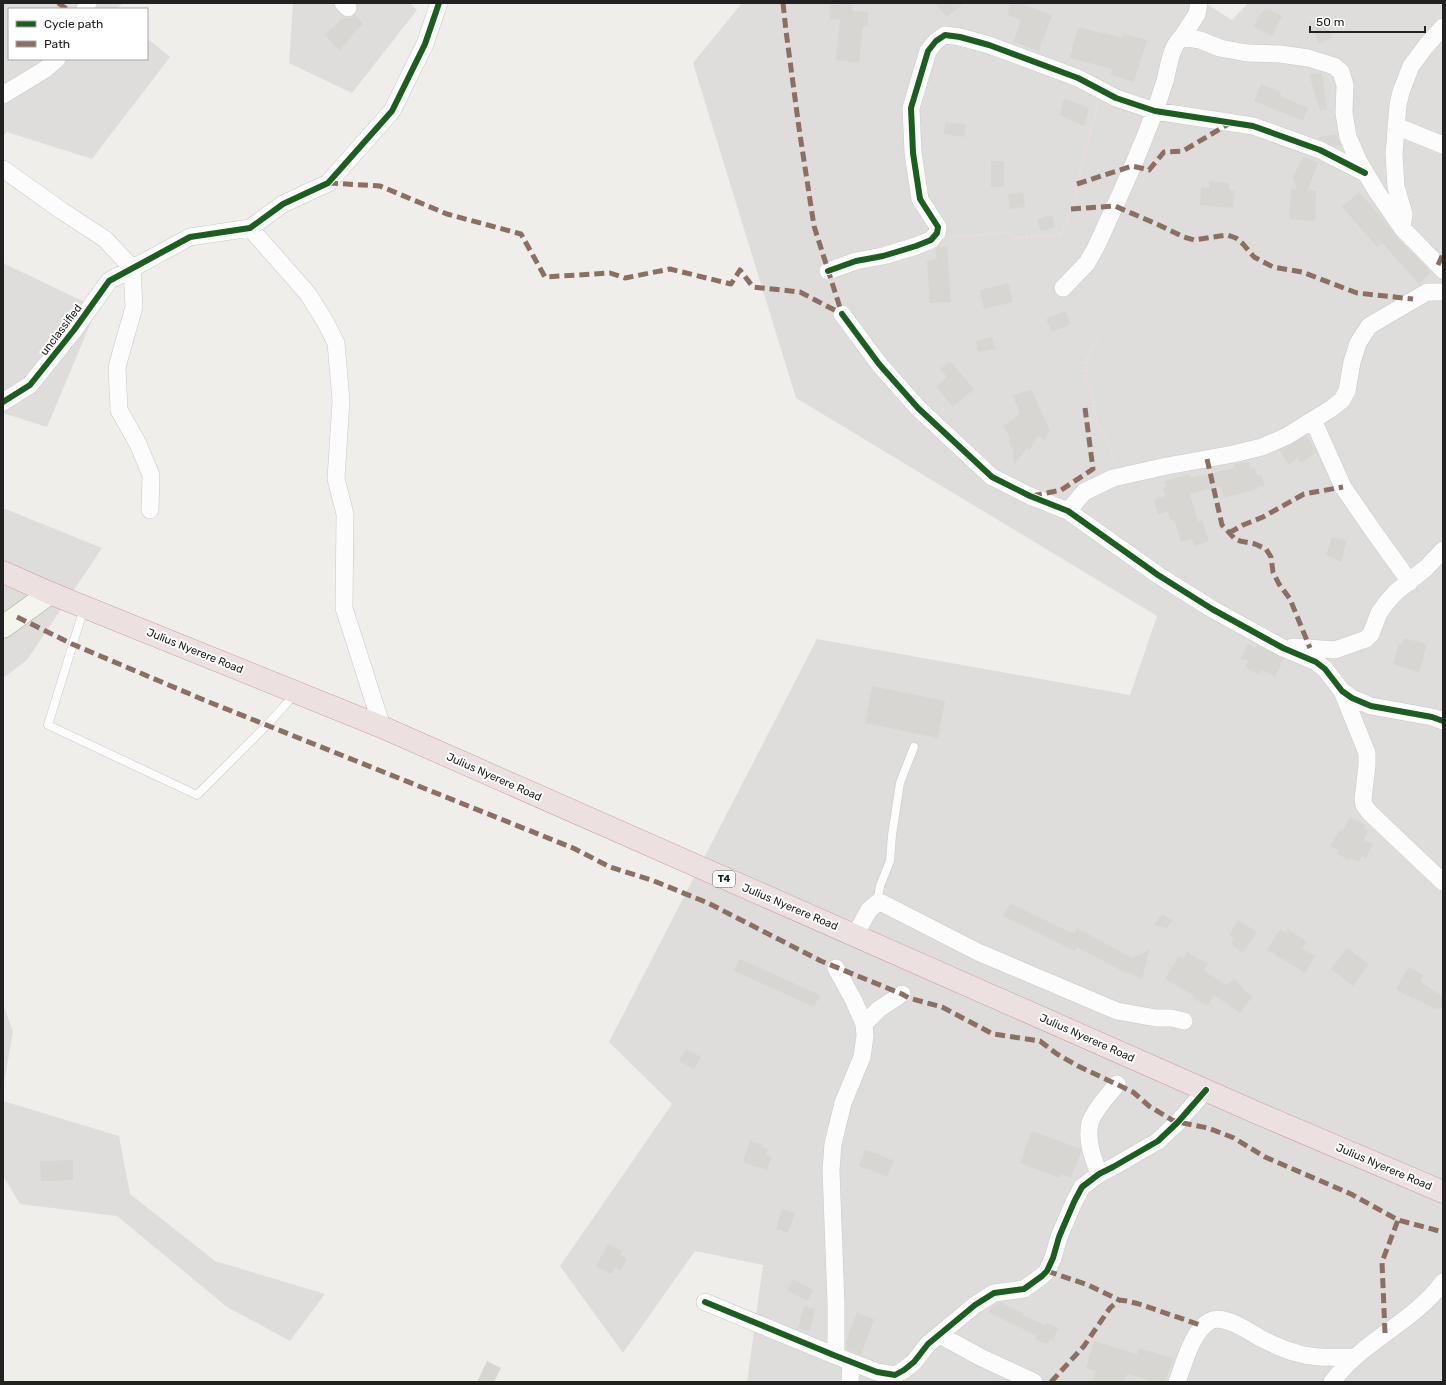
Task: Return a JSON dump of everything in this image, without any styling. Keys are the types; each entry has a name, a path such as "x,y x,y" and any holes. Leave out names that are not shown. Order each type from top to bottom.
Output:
{"highway":[{"name":"Julius Nyerere Road","path":"3,572 50,593 382,727 1206,1090 1443,1192"}],"street":[{"path":"382,727 344,608 345,514 336,479 341,401 336,343 326,323 308,294 250,228 283,204 328,183 392,111 425,44 439,3"},
{"path":"1062,288 1087,263 1096,247 1156,110 1171,56 1180,39 1197,14 1199,3"},
{"path":"1402,228 1404,214 1396,187 1394,154 1401,92 1411,66 1443,27"},
{"path":"828,271 856,261 883,256 916,246 931,240 937,233 938,227 920,199 913,154 911,108 928,51 936,41 945,36 960,37 984,44 1078,78 1116,98 1156,110 1253,126 1320,150 1365,173"},
{"path":"1182,37 1200,40 1220,48 1308,58 1334,66 1341,72 1345,85 1344,113 1348,137 1358,160 1402,228 1443,270"},
{"path":"3,95 44,70 56,60"},
{"path":"1396,126 1443,145"},
{"path":"3,169 62,211 105,239 132,268 134,307 117,367 119,410 138,444 150,474 150,510"},
{"name":"unclassified","path":"3,402 30,385 74,330 109,281 190,237 250,228"},
{"path":"1068,511 1084,492 1113,478 1262,447 1287,436 1332,408 1342,400 1347,390 1352,362 1358,343 1370,326 1427,292 1443,292"},
{"path":"842,314 879,364 918,408 992,477 1030,496 1068,511 1158,575 1212,609 1283,648 1316,662 1325,669 1342,691 1366,753 1367,765 1363,799 1364,805 1369,812 1443,882"},
{"path":"1313,420 1343,487 1410,582"},
{"path":"1283,648 1293,647 1335,650 1366,639 1371,634 1380,612 1387,602 1396,592 1426,568 1443,550"},
{"path":"3,627 50,593"},
{"path":"1342,691 1352,698 1371,706 1443,720"},
{"path":"855,935 869,910 877,903 882,903 978,952 1117,1011 1184,1021"},
{"path":"836,968 854,1001 864,1024 865,1036 862,1057 843,1103 833,1144 831,1170 836,1303 843,1359 850,1382"},
{"path":"864,1024 879,1010 902,994"},
{"path":"1099,1174 1092,1154 1089,1136 1090,1122 1117,1084"},
{"path":"705,1302 843,1359 877,1372 895,1375 914,1362 928,1344 975,1305 994,1293 1024,1289 1042,1276 1047,1271 1053,1258 1059,1237 1082,1187 1099,1174 1158,1141 1178,1122 1206,1090"},
{"path":"1332,1382 1340,1370 1420,1306 1434,1294 1443,1282"},
{"path":"1177,1382 1196,1336 1203,1326 1211,1320 1220,1319 1234,1323 1276,1346 1298,1354 1323,1357 1355,1357"},
{"path":"940,1335 980,1357 1034,1382"}],"lane":[{"path":"84,606 48,724 197,794 267,725 297,692"},
{"path":"877,903 880,886 890,861 892,835 900,783 914,747"}],"path":[{"path":"937,233 960,237 1006,232 1017,238 1061,235 1074,202 1083,158 1102,91"},
{"path":"1098,337 1086,360 1086,378 1093,401 1097,423 1109,444 1114,460 1113,478"}],"shaded area":[{"path":"3,3 123,3 118,8 8,8 8,60 148,60 148,39 170,57 92,159 7,132 3,136"},
{"path":"293,3 410,3 417,10 352,93 289,63"},
{"path":"742,3 1205,3 1232,20 1248,3 1443,3 1443,1382 747,1382 763,1265 695,1251 623,1353 560,1266 672,1104 609,1042 817,639 1130,695 1157,616 796,398 693,63"},
{"path":"3,263 97,308 47,427 3,413"},
{"path":"3,508 102,548 27,660 3,678"},
{"path":"3,1004 13,1032 3,1088"},
{"path":"3,1101 119,1136 130,1194 215,1261 325,1294 290,1341 227,1307 117,1216 20,1204 3,1176"}],"building":[{"path":"934,3 964,3 947,17"},
{"path":"1011,3 1019,3 1052,15 1039,51 1013,42 1021,20 1007,15"},
{"path":"852,4 853,11 868,12 868,26 863,26 859,63 836,60 840,19 830,20 829,5"},
{"path":"1268,9 1282,16 1272,36 1254,27 1263,10 1267,12"},
{"path":"355,15 363,24 348,38 350,39 339,50 325,35 342,19 350,18"},
{"path":"1323,16 1332,38 1319,44 1310,22"},
{"path":"1078,27 1123,38 1124,34 1147,40 1134,82 1111,75 1112,69 1070,58"},
{"path":"1322,73 1327,109 1320,111 1309,74"},
{"path":"1261,84 1281,92 1280,96 1308,108 1303,121 1254,101"},
{"path":"1064,98 1089,108 1084,126 1060,115"},
{"path":"945,122 966,125 964,137 944,134"},
{"path":"1337,134 1341,145 1335,146 1319,139 1319,137"},
{"path":"1303,157 1318,163 1308,190 1316,191 1315,221 1289,219 1291,189 1297,189 1293,177"},
{"path":"991,161 1004,161 1004,187 991,187"},
{"path":"1209,181 1229,183 1229,190 1235,191 1233,208 1200,205 1201,187 1209,188"},
{"path":"1023,192 1025,207 1010,209 1008,194"},
{"path":"1359,192 1395,235 1431,272 1419,284 1382,243 1377,247 1342,207"},
{"path":"1052,215 1055,227 1041,231 1037,219"},
{"path":"947,246 951,302 930,303 927,261 937,259 935,249 938,247"},
{"path":"1008,283 1013,302 984,309 980,290"},
{"path":"1065,311 1071,324 1052,332 1046,319"},
{"path":"993,337 995,349 978,352 976,341"},
{"path":"950,361 974,389 953,407 936,387 947,377 940,369"},
{"path":"1031,389 1050,430 1045,440 1038,436 1030,450 1027,448 1014,464 1013,450 1009,444 1010,437 1003,426 1020,414 1013,396"},
{"path":"1306,436 1317,452 1301,463 1297,458 1289,465 1280,450"},
{"path":"1248,461 1251,469 1255,468 1257,475 1261,475 1265,486 1257,487 1258,489 1224,498 1220,486 1190,494 1198,522 1202,520 1209,541 1194,546 1192,539 1181,542 1174,519 1171,520 1168,511 1158,515 1154,499 1165,496 1163,488 1167,487 1165,481 1190,474 1191,478 1234,468 1234,465"},
{"path":"1332,537 1347,540 1341,562 1326,555"},
{"path":"1404,638 1427,644 1419,672 1393,664 1399,643 1402,644"},
{"path":"1248,644 1255,648 1257,645 1284,659 1275,677 1262,670 1259,675 1245,667 1248,661 1241,658"},
{"path":"872,686 945,701 938,738 865,723"},
{"path":"1350,817 1366,825 1364,829 1368,831 1364,840 1373,844 1366,858 1362,856 1359,862 1350,858 1349,860 1337,854 1339,851 1330,846 1339,830 1342,831"},
{"path":"1010,903 1074,934 1077,928 1132,958 1149,950 1142,980 1129,972 1128,974 1077,947 1075,951 1003,916"},
{"path":"1162,914 1173,920 1167,928 1154,925"},
{"path":"1238,920 1257,932 1243,953 1231,944 1234,938 1229,935"},
{"path":"1280,929 1286,933 1288,929 1306,941 1302,948 1315,956 1305,973 1267,950"},
{"path":"1347,948 1369,964 1353,986 1331,969"},
{"path":"1187,952 1208,964 1204,970 1226,985 1235,979 1252,997 1240,1013 1214,995 1208,1006 1193,998 1194,996 1165,979 1179,956 1183,959"},
{"path":"740,959 820,995 814,1007 734,971"},
{"path":"1409,967 1423,975 1420,982 1443,996 1443,1008 1435,1009 1396,989"},
{"path":"686,1049 701,1057 694,1069 679,1061"},
{"path":"1032,1131 1081,1149 1071,1178 1061,1174 1060,1178 1020,1163"},
{"path":"750,1140 763,1145 762,1147 768,1149 766,1156 772,1157 767,1170 743,1162"},
{"path":"865,1149 894,1161 887,1177 859,1166"},
{"path":"73,1160 73,1180 41,1181 40,1161"},
{"path":"782,1209 795,1213 788,1233 776,1229"},
{"path":"608,1244 622,1251 620,1255 627,1259 621,1271 615,1268 611,1274 596,1266"},
{"path":"793,1279 813,1290 807,1301 787,1290"},
{"path":"1000,1302 1024,1314 1023,1316 1058,1328 1053,1340 1050,1339 1048,1344 1035,1339 1037,1336 988,1312 990,1308"},
{"path":"804,1306 815,1309 810,1331 798,1328"},
{"path":"857,1313 874,1319 861,1355 846,1349 846,1341"},
{"path":"1094,1341 1137,1354 1139,1348 1173,1358 1165,1382 1154,1382 1127,1374 1124,1382 1092,1382 1096,1371 1086,1368"},
{"path":"487,1361 501,1368 494,1382 477,1382"}],"marked path":[{"path":"58,3 66,8"},
{"path":"783,3 799,128 814,226 842,314"},
{"path":"1077,184 1132,166 1149,170 1164,152 1183,151 1230,123"},
{"path":"328,183 380,186 447,214 521,234 545,277 610,273 625,278 670,269 731,284 740,270 753,287 800,292 842,314"},
{"path":"1071,209 1115,206 1194,240 1227,235 1236,238 1254,257 1273,267 1302,272 1357,293 1413,299"},
{"path":"1438,265 1443,254"},
{"path":"1032,496 1061,490 1093,469 1085,408"},
{"path":"1207,459 1222,525 1235,539 1255,544 1266,549 1271,557 1273,572 1279,584 1290,599 1310,648"},
{"path":"1229,533 1243,525 1263,517 1304,494 1343,487"},
{"path":"17,617 72,644 204,700 573,848 610,867 654,881 708,903 821,961 909,998 942,1007 993,1034 1040,1041 1057,1054 1078,1066 1133,1092 1149,1106 1172,1120 1208,1128 1234,1138 1265,1157 1351,1194 1398,1220 1443,1232"},
{"path":"1385,1333 1382,1262 1398,1220"},
{"path":"1047,1271 1088,1285 1119,1300"},
{"path":"1051,1382 1084,1346 1110,1308 1119,1300 1139,1304 1203,1326"}],"cycle path":[{"path":"3,402 30,385 74,330 109,281 190,237 250,228 283,204 328,183 392,111 425,44 439,3"},
{"path":"828,271 856,261 883,256 916,246 931,240 937,233 938,227 920,199 913,153 911,108 928,51 936,41 945,35 960,37 989,45 1078,78 1116,98 1155,111 1253,126 1320,150 1365,173"},
{"path":"842,314 879,364 918,408 992,477 1030,496 1068,511 1158,575 1212,609 1283,648 1316,662 1325,669 1342,691 1352,698 1371,706 1432,717 1443,721"},
{"path":"705,1302 877,1372 895,1375 914,1362 928,1344 975,1305 994,1293 1024,1289 1042,1276 1047,1271 1053,1258 1059,1237 1082,1187 1099,1174 1158,1141 1178,1122 1206,1090"}]}
